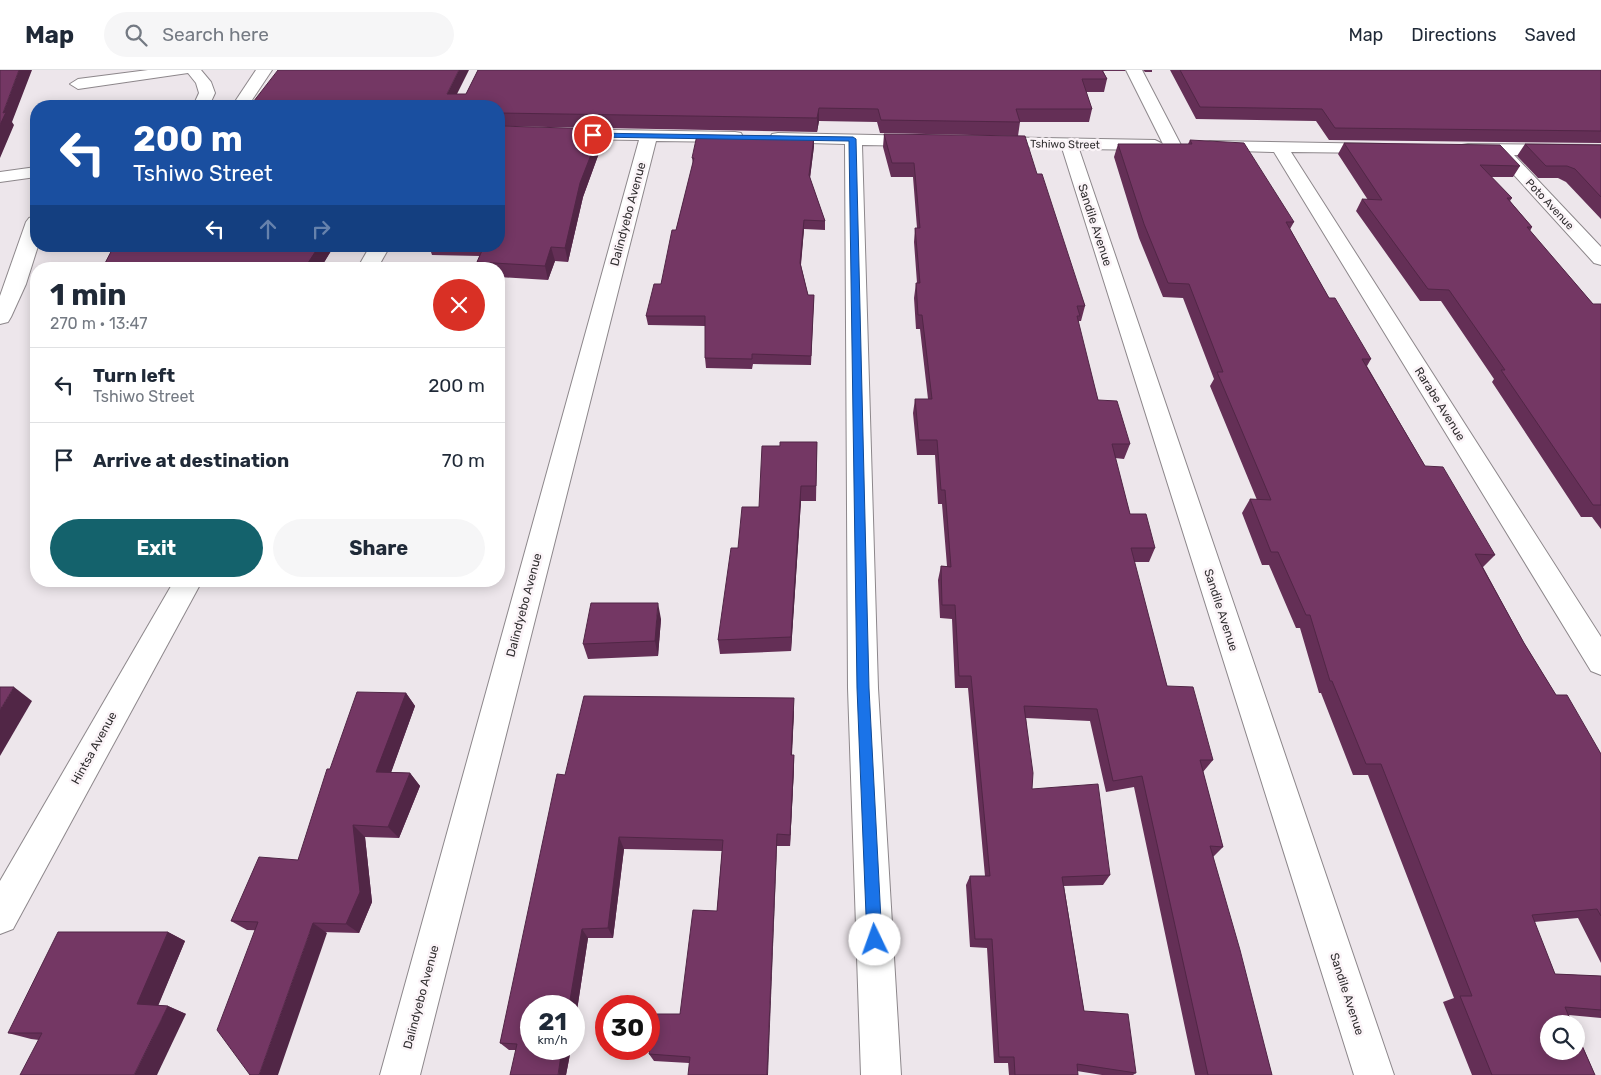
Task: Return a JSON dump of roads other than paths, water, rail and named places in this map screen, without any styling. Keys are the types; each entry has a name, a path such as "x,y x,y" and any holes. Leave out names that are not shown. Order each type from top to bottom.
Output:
{"street":[{"path":"78,84 183,70"},
{"path":"194,70 203,82 207,93 204,100"},
{"path":"244,100 264,70"},
{"path":"1134,70 1172,145"},
{"path":"505,133 941,141"},
{"name":"Dalindyebo Avenue","path":"400,1075 649,136"},
{"path":"853,139 863,688 881,1075"},
{"name":"Tshiwo Street","path":"971,142 1394,148"},
{"name":"Sandile Avenue","path":"1069,144 1374,1075"},
{"name":"Rarabe Avenue","path":"1280,146 1601,662"},
{"path":"1452,149 1601,150"},
{"name":"Poto Avenue","path":"1500,150 1601,259"},
{"path":"0,177 30,173"},
{"path":"0,317 16,284 30,243"},
{"name":"Hintsa Avenue","path":"0,916 185,587"}]}
